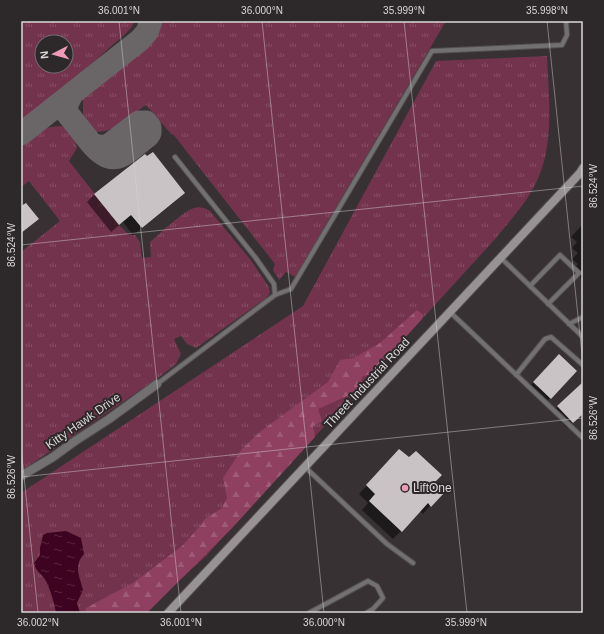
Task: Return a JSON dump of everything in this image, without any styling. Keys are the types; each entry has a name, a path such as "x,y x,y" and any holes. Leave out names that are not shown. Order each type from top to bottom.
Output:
{"street":[{"name":"Threet Industrial Road","path":"168,613 582,173"},
{"name":"Kitty Hawk Drive","path":"21,476 109,420 158,384"}],"lane":[{"path":"158,384 275,295 291,289 432,51 562,45 567,35 566,21"},
{"path":"175,157 255,257 274,284 275,295"},
{"path":"530,286 560,255 579,273 548,304"},
{"path":"501,258 583,337"},
{"path":"450,312 583,438"},
{"path":"569,324 583,317"},
{"path":"516,375 546,339 551,337 583,365"},
{"path":"305,467 387,544 413,564"},
{"path":"310,613 368,581 376,586 383,598 373,609 366,613"}],"green space":[{"path":"21,21 135,21 127,32 66,86 21,122"},
{"path":"162,21 446,21 295,277 286,272 279,280 273,270 275,264 173,134 172,135 146,105 122,123 103,131 96,132 83,116 83,98 153,41"},
{"path":"547,56 549,127 547,145 544,162 538,178 526,200 496,238 205,557 143,613 21,613 21,493 303,306 436,61"},
{"path":"61,126 67,129 72,135 77,148 69,161 119,225 129,235 135,235 140,242 142,258 151,257 150,242 172,223 189,210 196,207 206,209 210,211 250,259 269,287 270,293 266,298 196,348 187,344 181,336 174,339 181,354 176,364 158,378 21,471 21,252 60,221 29,181 21,187 21,146 44,128"},
{"path":"417,310 422,314 422,319 372,374 363,376 356,392 318,409 322,421 313,426 315,437 234,526 147,613 85,613 86,608 133,583 182,546 205,519 222,508 227,498 223,478 242,449 261,431 328,382 340,360 354,358 380,343"}],"water":[{"path":"66,531 81,538 84,554 78,567 83,590 77,603 80,613 56,613 48,584 36,569 34,563 40,555 43,535 47,533"}],"building":[{"path":"153,152 185,193 142,228 131,215 119,225 94,194 145,154 147,156"},
{"path":"26,203 39,219 21,233 21,206"},
{"path":"559,354 577,371 551,399 533,382"},
{"path":"583,382 583,414 573,423 557,406"},
{"name":"LiftOne","path":"399,449 409,457 416,451 442,475 435,482 445,492 431,507 428,503 402,532 369,501 375,494 366,485"}],"taxiway":[{"path":"21,134 140,40 147,32 151,21"},
{"path":"72,94 66,106 67,113 90,142 97,146 109,145 139,122 146,122 150,127 150,133 148,136 119,157 113,158 106,156 98,151 90,142"}],"place":[{"name":"LiftOne","path":"405,488"}]}
